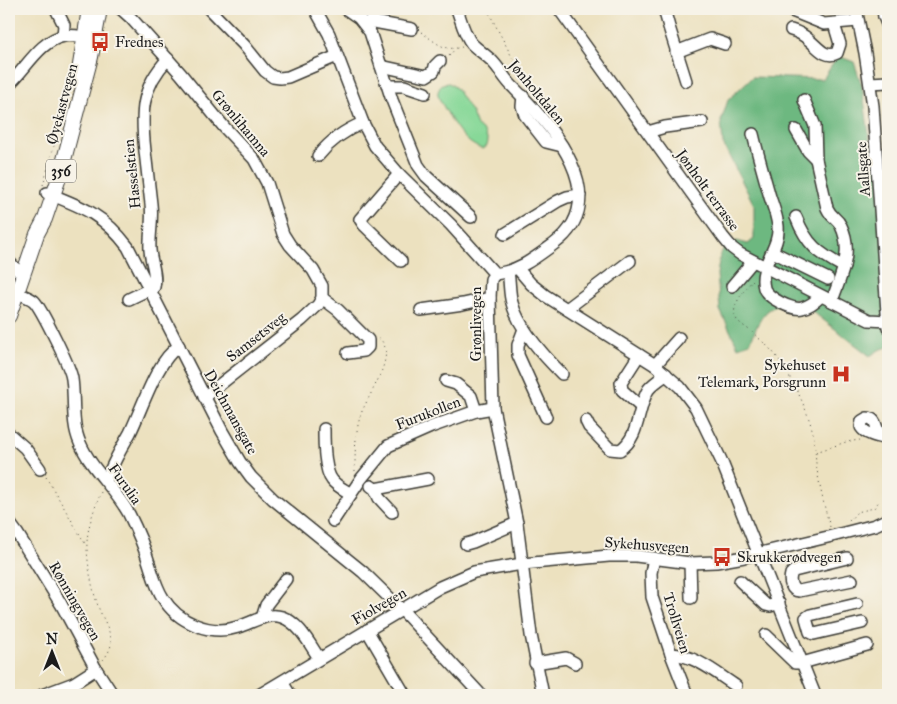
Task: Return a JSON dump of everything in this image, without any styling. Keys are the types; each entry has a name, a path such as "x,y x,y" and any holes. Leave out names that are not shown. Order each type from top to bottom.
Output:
{"main road":[{"name":"Øyekastvegen","path":"89,9 90,38"},
{"name":"Øyekastvegen","path":"9,312 37,234 39,217 100,9"}],"street":[{"path":"56,9 64,25 63,36"},
{"name":"Grønlihamna","path":"121,9 168,59 258,164 267,183 283,234 290,245 319,278 324,292 322,298"},
{"path":"209,9 244,45 265,71 273,77 288,77 337,56"},
{"name":"Grønlivegen","path":"315,9 329,34 363,123 375,146 451,225 494,274 491,279 490,298 493,408 517,523 535,663 543,695"},
{"path":"346,9 364,23 372,38 392,100 418,165 426,176 471,217"},
{"name":"Jønholtdalen","path":"457,9 472,44 493,62 513,87 536,110 562,146 574,167 579,181 578,210 568,230 538,256 513,270 494,274"},
{"name":"Jønholt terrasse","path":"559,9 727,243 764,270 792,281 868,320 888,321"},
{"path":"664,9 686,81"},
{"path":"787,9 817,22 834,24 858,21"},
{"name":"Aallsgate","path":"856,9 873,106 888,329"},
{"path":"883,9 888,26"},
{"path":"364,23 374,22 412,29"},
{"path":"791,30 808,38 822,52 832,55 837,53 840,48 834,24"},
{"path":"9,84 41,49 56,38 63,36 90,38"},
{"path":"676,52 710,39 726,44"},
{"name":"Hasselstien","path":"150,290 154,288 155,281 151,258 151,206 143,136 143,111 144,101 150,84 168,59"},
{"path":"381,66 426,76 434,71 435,66 440,61"},
{"path":"870,83 888,82"},
{"path":"388,86 404,86 425,93"},
{"path":"753,134 777,222 778,235 773,252 764,270 763,288 767,295 794,308 804,308 826,299 844,267 848,252 846,240 839,223 830,216 816,159 815,126 804,100"},
{"path":"648,132 665,127 702,122"},
{"path":"318,156 326,145 342,133 363,123"},
{"path":"796,130 808,151 816,159"},
{"path":"400,174 360,219 401,261"},
{"name":"Deichmansgate","path":"48,191 89,210 102,219 117,232 128,247 236,456 262,489 364,572 481,695"},
{"path":"505,234 558,201 580,195"},
{"path":"796,217 802,233 813,247 844,267"},
{"path":"773,252 828,279"},
{"path":"568,308 630,261"},
{"path":"732,286 754,261"},
{"path":"792,281 801,266"},
{"path":"562,374 524,329 512,304 510,283 513,270 536,289 655,365 688,397 704,420 721,460 790,631 802,663 810,693"},
{"path":"129,299 150,290"},
{"name":"Furulia","path":"17,293 35,303 68,364 72,376 76,429 79,442 86,455 116,493 129,514 156,583 172,612 192,623 213,630 226,630 262,618 280,616 291,621 302,632 319,658"},
{"path":"322,298 338,310 368,340 368,348 364,351 348,353"},
{"name":"Samsetsveg","path":"204,397 302,320 318,305 322,298"},
{"path":"421,310 490,298"},
{"path":"524,329 518,345 518,355 546,417"},
{"path":"655,365 679,338"},
{"path":"106,481 156,377 169,354 179,346"},
{"path":"639,355 620,387 642,407"},
{"path":"586,421 589,427 610,449 620,450 636,429 649,388 666,374"},
{"path":"446,381 456,384 471,396 476,411"},
{"name":"Furukollen","path":"333,520 388,446 415,433 476,411 493,408"},
{"path":"324,429 325,451 330,478 334,483 351,494"},
{"path":"9,434 25,448 40,469"},
{"path":"362,479 375,489 379,498 392,512"},
{"path":"375,489 428,479"},
{"name":"Rønningvegen","path":"9,522 61,604 113,695"},
{"path":"466,544 517,523"},
{"name":"Sykehusvegen","path":"522,564 609,556 654,558 690,563 721,562 887,524"},
{"name":"Trollveien","path":"654,558 651,573 652,597 687,695"},
{"path":"847,558 794,571 790,576 791,584 795,591 800,591 852,580"},
{"path":"690,563 691,598"},
{"name":"Fiolvegen","path":"259,695 440,587 468,574 486,569 522,564"},
{"path":"262,618 266,605 286,580"},
{"path":"740,581 766,605 770,606 779,603"},
{"path":"773,589 791,584"},
{"path":"857,604 810,615 806,618 807,625 810,632 814,634 862,623"},
{"path":"790,631 807,625"},
{"path":"366,630 405,695"},
{"path":"766,635 795,663 802,663 867,645"},
{"path":"671,654 689,657 736,686"},
{"path":"535,663 566,658 575,663"},
{"path":"49,694 74,683 96,668"},
{"path":"282,682 290,695"}],"path":[{"path":"487,9 528,85 523,96"},
{"path":"412,29 422,32 445,48 455,49 472,44"},
{"path":"48,191 71,84"},
{"path":"764,270 745,290 735,308 734,314 739,322 774,352 783,365 806,412 812,427 824,505 830,528 835,526"},
{"path":"360,332 380,339 386,348 386,355 378,379 364,405 357,429 356,478 362,479"},
{"path":"816,452 846,442 880,437"},
{"path":"40,469 86,545"},
{"path":"96,668 105,658 111,643 98,606 87,559 86,545 92,517 106,481"},
{"path":"845,523 852,519 856,512 874,508 880,500"}],"green space":[{"path":"838,56 854,62 862,86 871,149 885,158 885,204 888,233 888,347 870,356 795,298 765,313 750,343 738,347 720,310 717,274 720,255 724,248 737,241 748,244 754,239 754,205 723,144 721,121 728,100 752,77 823,79"},
{"path":"449,83 456,88 472,113 477,126 484,132 488,141 487,146 482,149 460,133 440,101 438,94 442,84"}],"place":[{"name":"Frednes","path":"100,42"},
{"name":"Sykehuset Telemark, Porsgrunn","path":"841,374"},
{"name":"Skrukkerødvegen","path":"722,557"}]}
